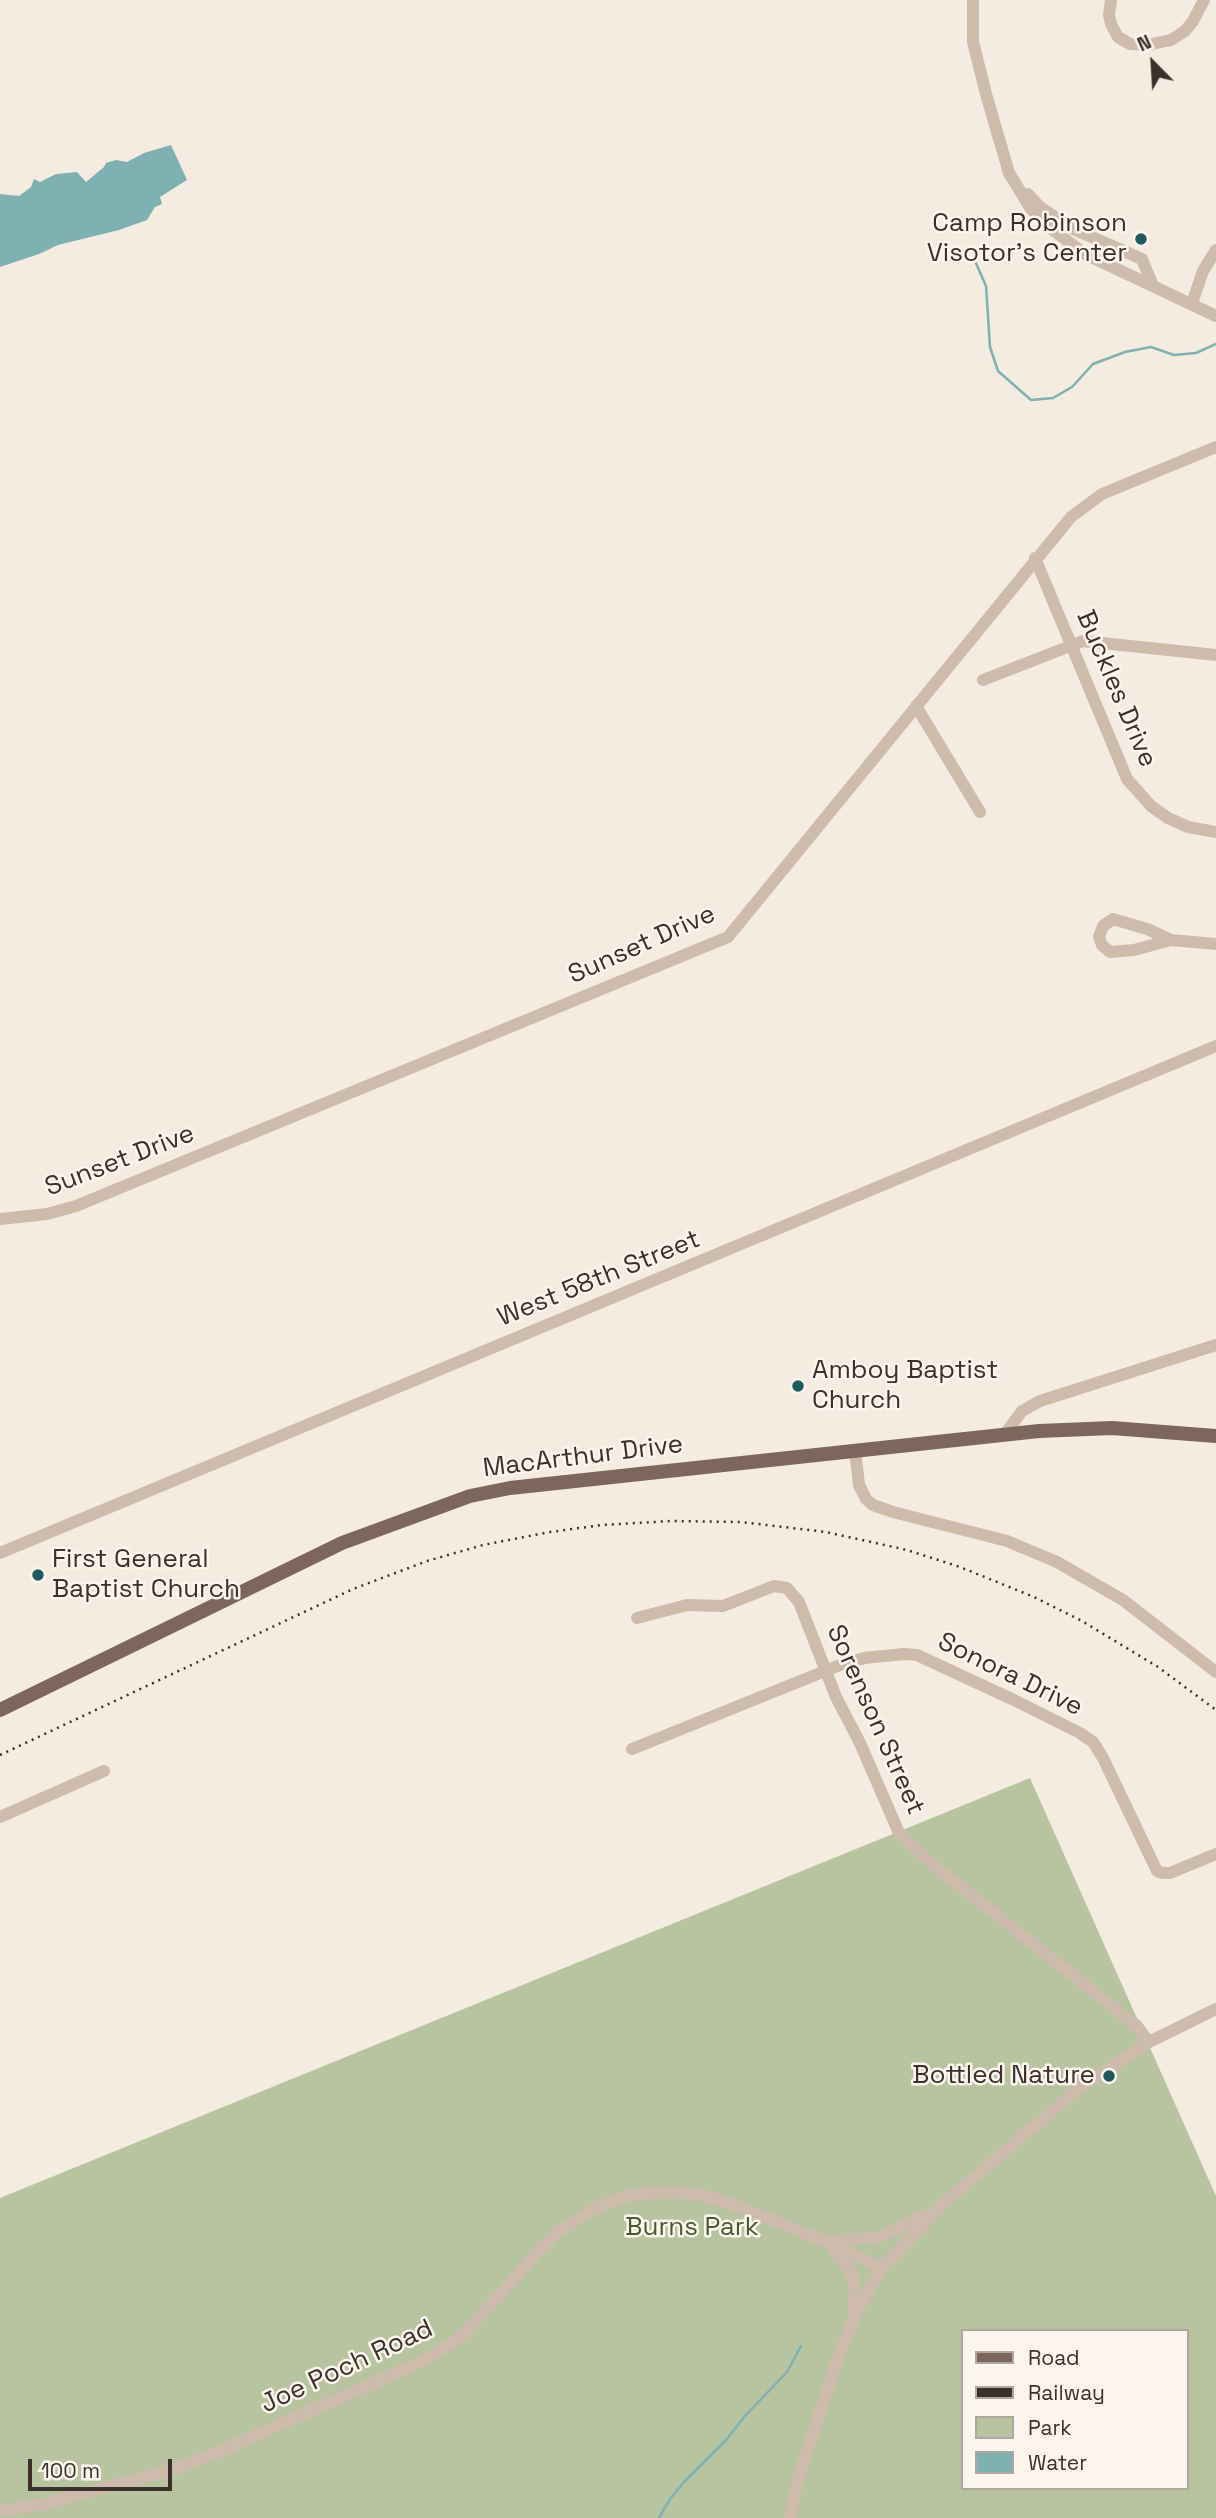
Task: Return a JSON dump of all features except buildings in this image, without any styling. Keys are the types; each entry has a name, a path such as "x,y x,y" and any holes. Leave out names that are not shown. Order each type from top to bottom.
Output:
{"main road":[{"name":"MacArthur Drive","path":"0,1710 330,1549 470,1496 510,1488 1005,1434 1112,1428 1216,1436"}],"street":[{"path":"973,0 973,42 986,94 1009,173 1031,209 1046,225 1085,254 1216,316"},
{"path":"1111,0 1109,15 1118,37 1130,44 1147,45 1171,40 1185,31 1204,0"},
{"path":"986,94 997,113 1015,172 1035,202 1081,233 1142,259 1153,286"},
{"path":"1192,303 1203,271 1216,250"},
{"name":"Sunset Drive","path":"0,1219 47,1214 76,1206 728,937 1070,517 1095,499 1216,447"},
{"name":"Buckles Drive","path":"1035,558 1131,784 1151,806 1168,818 1188,827 1216,832"},
{"path":"983,680 1083,641 1216,654"},
{"path":"916,706 980,812"},
{"path":"1171,940 1134,950 1112,952 1105,948 1099,937 1102,926 1109,920 1116,919 1171,940 1216,944"},
{"name":"West 58th Street","path":"0,1553 1216,1046"},
{"path":"1005,1434 1022,1411 1040,1401 1216,1345"},
{"path":"855,1450 859,1485 866,1499 873,1505 1007,1541 1056,1562 1123,1600 1216,1672"},
{"name":"Sorenson Street","path":"637,1618 687,1605 723,1605 774,1586 788,1588 799,1602 836,1697 860,1743 899,1833 932,1864 1137,2026 1149,2042"},
{"name":"Sonora Drive","path":"632,1749 864,1658 917,1655 1080,1733 1093,1742 1157,1871 1170,1873 1216,1854"},
{"path":"0,1818 104,1771"},
{"path":"790,2518 797,2479 852,2321 881,2268 938,2209 1078,2089 1149,2042 1215,2012"},
{"name":"Joe Poch Road","path":"0,2511 44,2504 175,2469 423,2361 462,2336 560,2231 612,2200 645,2193 702,2195 735,2205 827,2242 881,2268"},
{"name":"Joe Poch Road","path":"827,2242 879,2236 938,2209"},
{"name":"Joe Poch Road","path":"827,2242 852,2273 855,2292 852,2321"}],"green space":[{"name":"Burns Park","path":"1030,1778 1216,2196 1216,2518 0,2518 0,2198"}],"water":[{"path":"171,145 187,180 160,197 162,204 155,207 147,220 58,245 0,267 0,194 19,196 31,187 34,179 40,182 56,174 77,172 86,182 106,163 116,160 127,162 144,153"}],"waterway":[{"path":"975,261 986,286 990,347 998,371 1031,400 1053,398 1072,387 1093,364 1125,352 1151,347 1174,355 1196,353 1216,344"},
{"path":"659,2518 684,2482 787,2372 801,2346"}],"railway":[{"path":"0,1755 353,1589 427,1561 483,1545 550,1532 602,1525 671,1521 741,1522 826,1532 907,1550 960,1567 1034,1597 1082,1621 1158,1667 1216,1710"}],"place":[{"name":"Camp Robinson Visotor's Center","path":"1141,239"},
{"name":"Amboy Baptist Church","path":"798,1386"},
{"name":"First General Baptist Church","path":"38,1575"},
{"name":"Bottled Nature","path":"1109,2076"}]}
